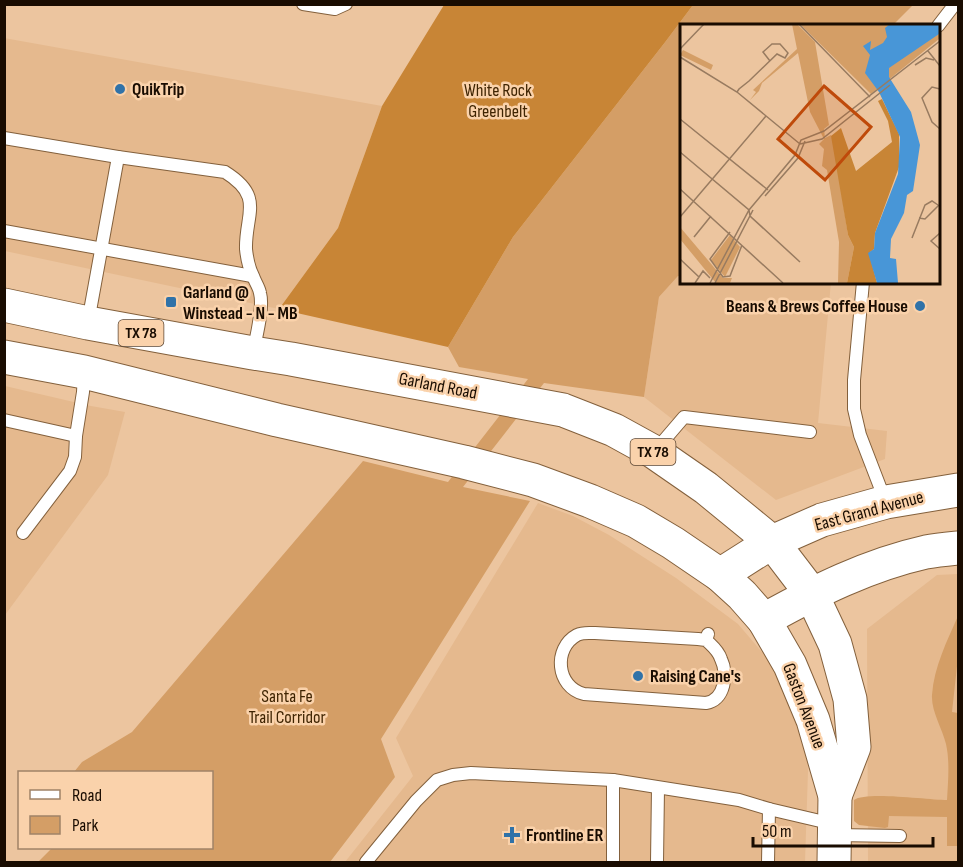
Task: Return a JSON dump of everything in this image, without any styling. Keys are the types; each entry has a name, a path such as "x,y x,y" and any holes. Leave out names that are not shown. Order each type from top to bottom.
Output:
{"main road":[{"name":"Garland Road","path":"4,305 88,324 563,410 614,430 654,452 706,489 772,542 812,593"},
{"path":"84,372 88,324"},
{"path":"4,357 84,372 533,480 636,521 673,543 720,575 764,620 812,593 874,567 928,552 958,548"},
{"name":"East Grand Avenue","path":"720,575 772,542 822,520 886,502 958,490"},
{"name":"Gaston Avenue","path":"812,593 835,644 850,699 854,747 834,829"},
{"name":"Gaston Avenue","path":"764,620 790,665 813,720 834,829"}],"lane":[{"path":"303,4 335,9 346,4"},
{"path":"939,25 955,4"},
{"path":"4,138 225,172 237,179 245,189 251,205 246,248 252,276 260,292 261,304 253,354"},
{"path":"88,324 118,157"},
{"path":"4,231 252,276"},
{"path":"863,284 854,380 854,409 860,435 886,502"},
{"path":"23,533 70,471 75,458 84,372"},
{"path":"654,452 684,417 810,432"},
{"path":"4,420 76,436"},
{"path":"580,634 698,639 707,637 723,661 724,669 722,690 711,702 584,694 569,687 563,677 561,661 564,649 580,634"},
{"path":"366,862 416,801 437,780 471,773 613,780 739,800 834,829 900,836"},
{"path":"613,780 613,862"},
{"path":"657,862 658,788"},
{"path":"768,862 769,808"}],"shaded area":[{"path":"4,38 382,106 338,228 279,309 5,251"},
{"path":"678,276 680,276 680,284 831,284 818,423 887,431 885,459 776,500 644,397 659,297"},
{"path":"5,386 125,412 108,475 5,615"},
{"path":"538,503 573,516 609,535 676,578 738,624 789,684 806,734 808,771 805,862 345,862 413,776 396,738"},
{"path":"958,574 958,862 868,862 867,629 937,575"}],"green space":[{"name":"White Rock Greenbelt","path":"444,5 693,5 513,237 448,347 279,309 338,228 382,106"},
{"name":"Santa Fe Trail Corridor","path":"693,5 913,5 894,24 680,24 680,276 659,297 644,397 544,383 463,487 530,501 381,739 395,777 330,862 38,862 51,849 213,849 213,771 75,771 82,762 132,732 363,461 448,482 528,379 459,367 448,347 513,237"},
{"path":"958,616 958,657 952,712 958,713 958,846 947,846 947,817 889,816 888,827 885,828 859,825 854,821 854,800 861,797 884,796 947,800 947,751 933,707 932,695 938,664"}],"place":[{"name":"QuikTrip","path":"120,89"},
{"name":"Garland @ Winstead - N - MB","path":"171,302"},
{"name":"Beans & Brews Coffee House","path":"920,306"},
{"name":"Raising Cane's","path":"638,676"},
{"name":"Frontline ER","path":"512,835"}]}
